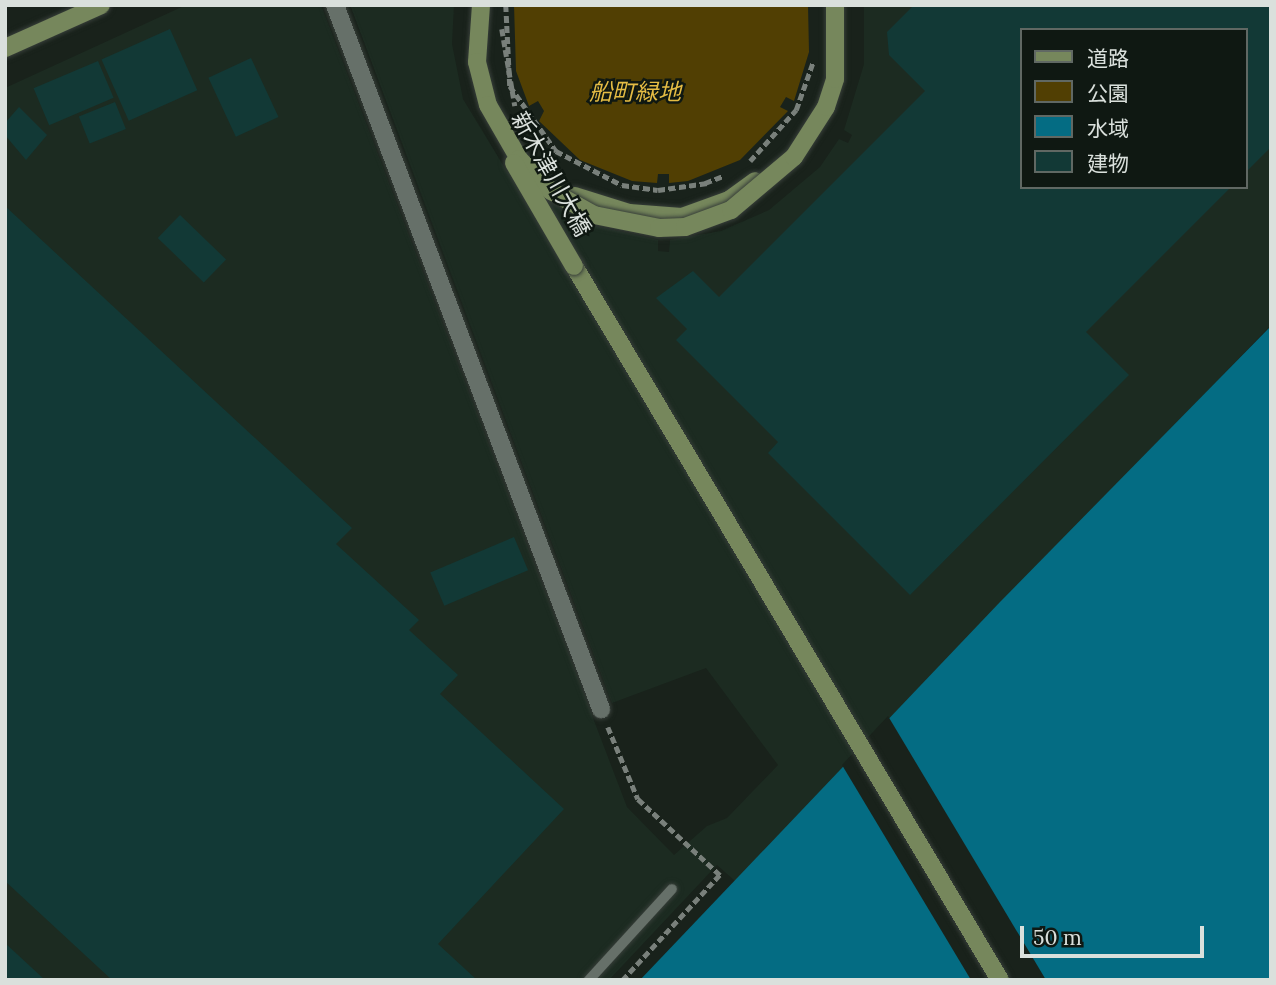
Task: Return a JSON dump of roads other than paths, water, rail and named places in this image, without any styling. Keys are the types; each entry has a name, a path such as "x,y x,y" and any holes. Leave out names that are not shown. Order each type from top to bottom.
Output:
{"street":[{"path":"7,43 101,5"},
{"path":"335,5 601,709"},
{"name":"新木津川大橋","path":"479,5 480,73 488,105 519,159 551,191 594,215 659,228 685,227 731,210 794,157 826,107 835,79 834,5"},
{"name":"新木津川大橋","path":"479,5 475,52 499,121 549,181 592,205 657,218 706,209 772,167 814,116 832,69 834,5"},
{"name":"新木津川大橋","path":"479,5 478,68 489,111 574,266 1000,980"}],"lane":[{"path":"589,980 672,889"}],"water":[{"path":"1271,326 1271,980 640,980 1000,602"}],"park label":[{"name":"船町緑地","path":"635,92"}]}
